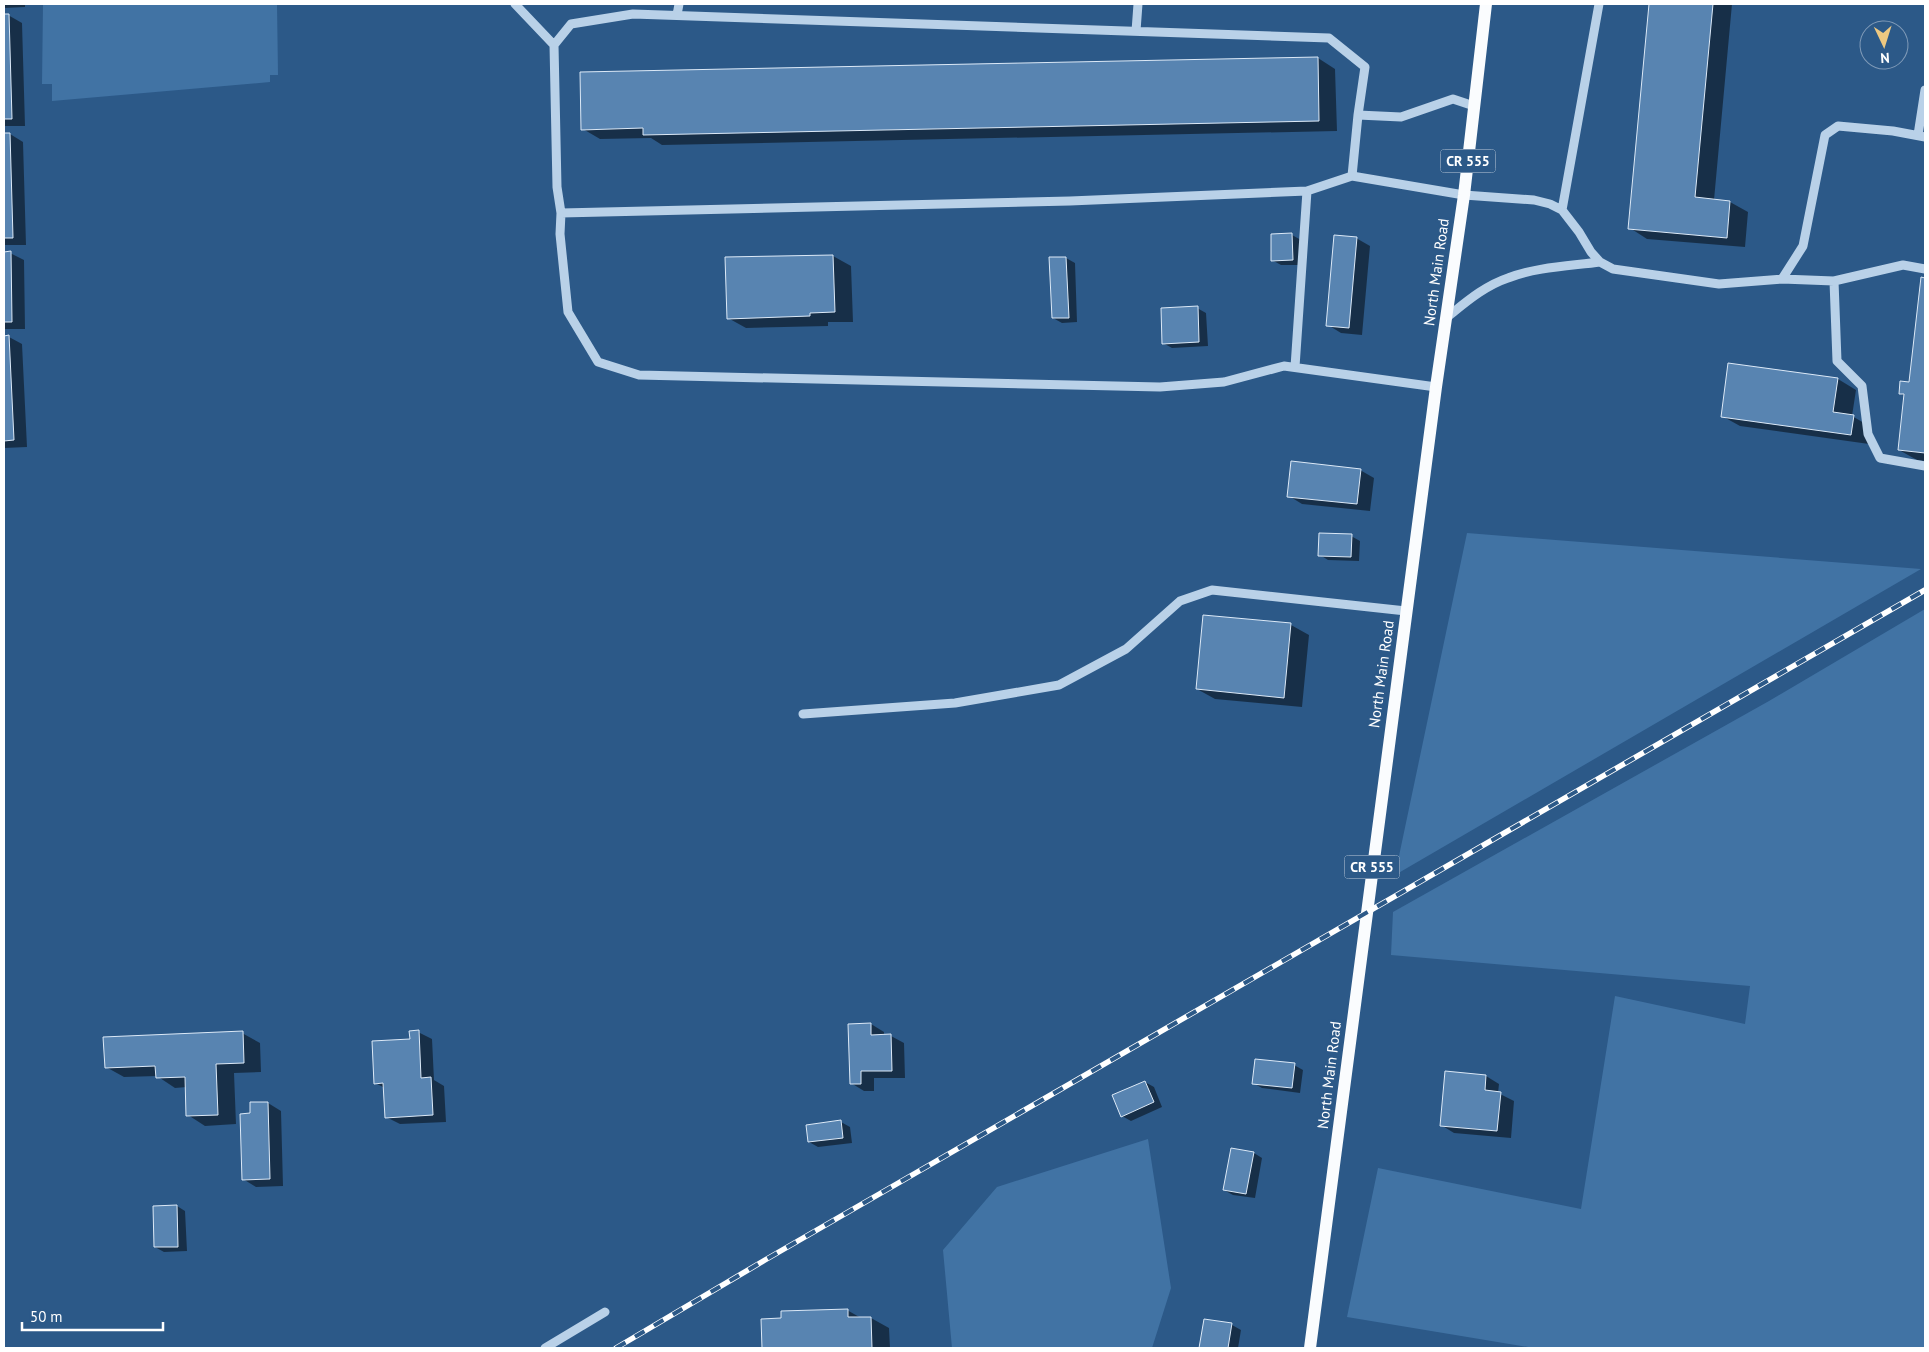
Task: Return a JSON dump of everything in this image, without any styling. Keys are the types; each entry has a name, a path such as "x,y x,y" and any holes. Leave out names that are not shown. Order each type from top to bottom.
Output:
{"main road":[{"name":"North Main Road","path":"1310,1348 1406,611 1464,195 1486,4"}],"street":[{"path":"515,4 554,45"},
{"path":"677,15 679,4"},
{"path":"1136,31 1138,4"},
{"path":"1562,210 1599,4"},
{"path":"1352,176 1365,67 1329,38 633,14 571,24 554,45 557,179 561,213 560,234 568,312 598,362 639,375 1160,387 1224,382 1284,366 1436,387"},
{"path":"1782,279 1803,246 1825,135 1838,126 1893,131 1922,136 1925,90"},
{"path":"1358,115 1401,117 1453,99 1474,106"},
{"path":"561,213 1070,201 1307,191 1352,176 1464,195 1534,200 1550,204 1562,210 1600,262 1613,269 1719,284 1782,279 1834,281 1903,264 1925,269"},
{"path":"1295,367 1307,191"},
{"path":"1446,318 1485,289 1508,277 1550,268 1600,262"},
{"path":"1834,281 1837,361 1862,386 1868,434 1880,458 1925,466"},
{"path":"803,714 955,703 1060,684 1126,649 1180,601 1212,590 1406,611"},
{"path":"546,1348 605,1312"}],"shaded area":[{"path":"43,4 277,4 278,75 270,75 270,82 52,101 52,84 42,84"},
{"path":"1467,533 1921,569 1395,875"},
{"path":"1925,609 1925,1348 1534,1348 1347,1317 1378,1168 1581,1209 1615,996 1745,1024 1750,986 1391,955 1393,912 1769,701"},
{"path":"1148,1139 1171,1288 1152,1348 952,1348 943,1250 997,1187"}],"building":[{"path":"1649,4 1713,4 1695,197 1730,201 1727,238 1628,229"},
{"path":"4,14 9,14 12,119 4,119"},
{"path":"1318,57 1319,121 643,135 643,128 581,130 580,72"},
{"path":"4,133 10,133 13,238 4,238"},
{"path":"1292,233 1293,260 1271,261 1271,234"},
{"path":"1334,235 1357,237 1349,328 1326,326"},
{"path":"11,251 12,322 4,322 4,252"},
{"path":"833,255 835,312 810,313 810,316 727,319 725,257"},
{"path":"1049,257 1066,257 1069,318 1052,318"},
{"path":"1921,277 1925,278 1925,453 1898,450 1904,394 1899,394 1900,381 1909,382"},
{"path":"1198,306 1199,342 1162,344 1161,308"},
{"path":"9,335 14,440 4,441 4,336"},
{"path":"1728,363 1838,378 1833,412 1854,415 1851,435 1721,417"},
{"path":"1291,461 1361,469 1357,504 1287,497"},
{"path":"1319,533 1352,534 1351,557 1318,556"},
{"path":"1203,615 1291,623 1284,698 1196,689"},
{"path":"871,1023 871,1035 891,1034 892,1071 861,1071 861,1084 850,1084 848,1024"},
{"path":"419,1030 421,1078 431,1077 433,1115 385,1118 383,1083 374,1084 372,1041 410,1039 409,1031"},
{"path":"243,1031 244,1063 216,1064 218,1115 186,1116 185,1077 156,1078 155,1066 105,1068 103,1037"},
{"path":"1255,1059 1295,1063 1292,1088 1252,1084"},
{"path":"1445,1071 1486,1075 1485,1090 1501,1092 1497,1131 1440,1126"},
{"path":"1145,1081 1154,1102 1121,1117 1112,1095"},
{"path":"250,1102 268,1102 270,1179 242,1180 240,1114 250,1113"},
{"path":"841,1120 843,1138 808,1142 806,1125"},
{"path":"1231,1148 1254,1152 1246,1194 1223,1190"},
{"path":"177,1205 178,1247 154,1247 153,1206"},
{"path":"848,1309 848,1317 871,1317 872,1348 762,1348 761,1319 781,1318 781,1311"},
{"path":"1204,1319 1232,1323 1228,1348 1199,1348"}],"railway":[{"path":"616,1348 1925,590"}]}
